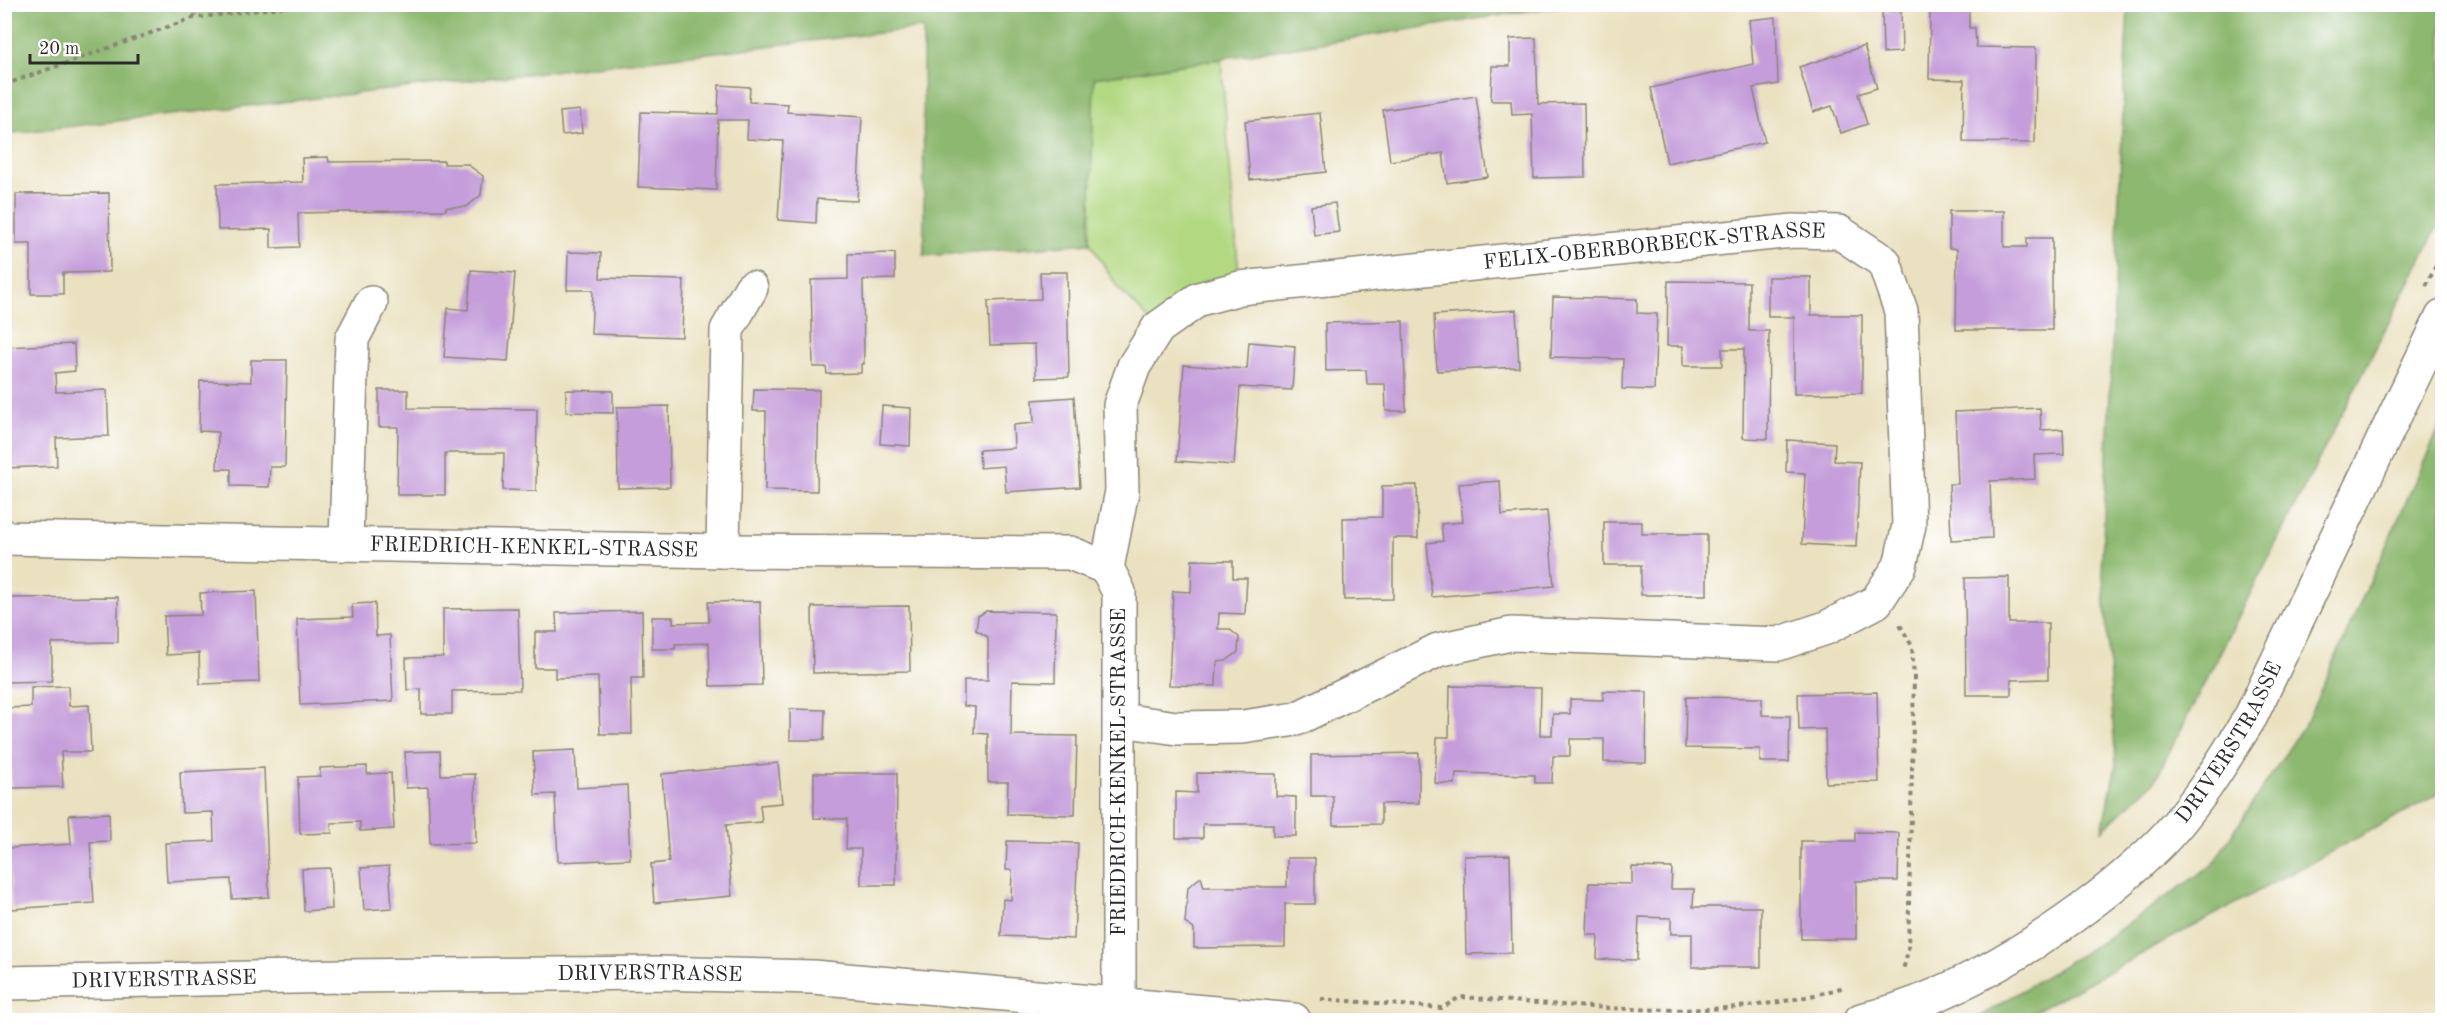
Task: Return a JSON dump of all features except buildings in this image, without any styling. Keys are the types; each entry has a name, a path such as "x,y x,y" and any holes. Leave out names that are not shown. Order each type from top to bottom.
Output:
{"street":[{"name":"FELIX-OBERBORBECK-STRASSE","path":"1107,568 1122,491 1120,405 1134,366 1158,328 1199,299 1240,288 1793,231 1839,232 1884,262 1901,311 1910,525 1900,566 1876,602 1826,628 1778,644 1511,634 1438,650 1296,718 1243,727 1177,728 1121,720"},
{"name":"FRIEDRICH-KENKEL-STRASSE","path":"723,551 727,330 751,288"},
{"name":"FRIEDRICH-KENKEL-STRASSE","path":"345,542 352,339 370,303"},
{"name":"DRIVERSTRASSE","path":"1861,1020 1913,1005 2004,962 2085,906 2155,849 2214,777 2251,716 2432,305"},
{"name":"FRIEDRICH-KENKEL-STRASSE","path":"4,538 345,542 723,551 1070,553 1107,568 1119,592 1121,720 1119,1005"},
{"name":"DRIVERSTRASSE","path":"4,983 332,976 657,973 813,977 1288,1020"}],"path":[{"path":"193,18 202,4"},
{"path":"4,85 193,18 308,4"},
{"path":"428,4 623,4"},
{"path":"1058,4 1064,5"},
{"path":"2432,305 2442,253"},
{"path":"1876,602 1896,618 1912,646 1908,951 1903,968 1913,1005"},
{"path":"1892,971 1903,968 1914,972"},
{"path":"1288,1020 1316,999 1442,1008 1460,997 1669,1012 1774,1005 1851,985"}],"green space":[{"path":"4,5 1568,5 1094,78 1090,243 924,256 923,28 5,134"},
{"path":"2128,5 2442,5 2442,218 2154,782 2102,830 2116,766 2102,561"},
{"path":"1221,59 1240,288 1158,328 1118,288 1090,243 1093,78"},
{"path":"2442,422 2442,792 2019,1020 1974,1020 2106,939 2212,865 2307,721"}]}
